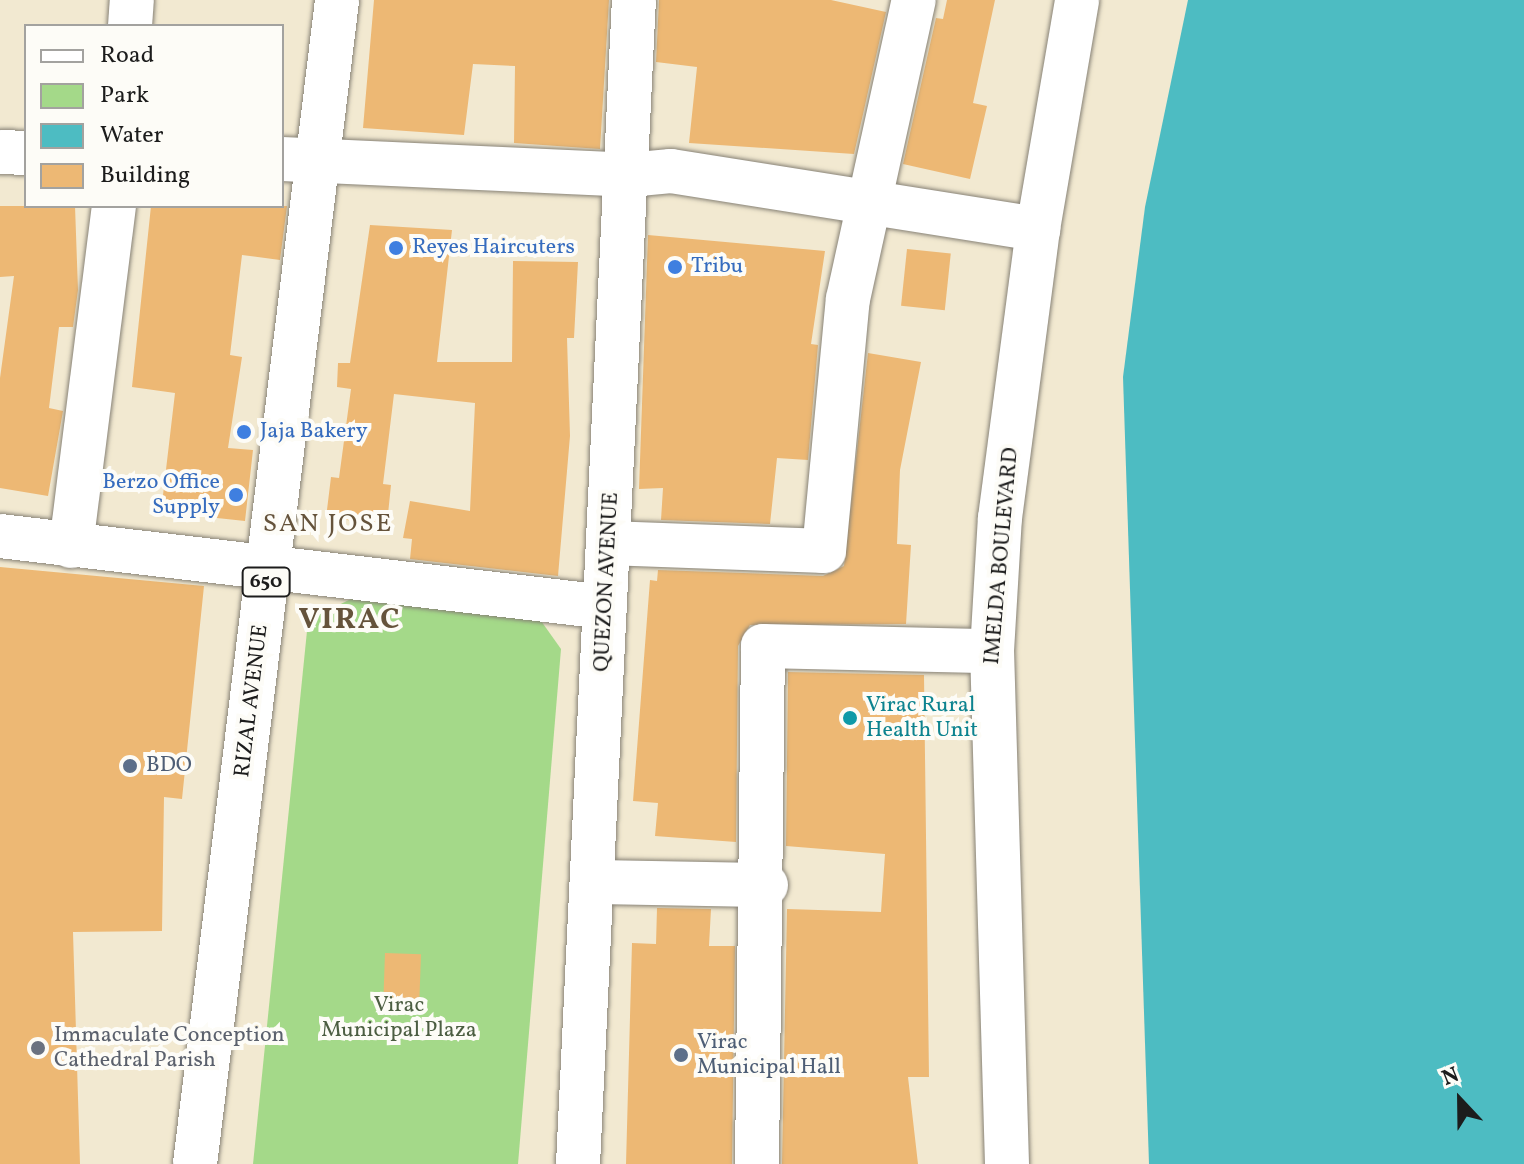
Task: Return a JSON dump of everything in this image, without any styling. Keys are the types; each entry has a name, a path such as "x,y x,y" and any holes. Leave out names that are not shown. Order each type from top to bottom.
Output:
{"main road":[{"path":"130,24 132,0"},
{"name":"RIZAL AVENUE","path":"195,1164 267,568 302,160 337,0"},
{"name":"QUEZON AVENUE","path":"578,1164 628,175 634,0"},
{"path":"609,543 824,551 848,299 914,0"},
{"name":"IMELDA BOULEVARD","path":"1007,1164 992,651 1000,518 1038,229 1077,0"},
{"path":"0,152 24,153"},
{"path":"302,160 628,175 671,171 1038,229"},
{"path":"71,546 114,208"},
{"path":"0,536 605,607"},
{"path":"757,1164 766,885 763,646 992,651"},
{"path":"592,882 766,885"}],"green space":[{"name":"Virac Municipal Plaza","path":"351,599 539,618 561,649 518,1164 253,1164 307,631 318,615"}],"water":[{"path":"1188,0 1524,0 1524,1164 1149,1164 1123,377 1145,207"}],"building":[{"path":"374,0 609,0 600,149 514,143 515,66 473,64 464,135 363,128"},
{"path":"659,0 831,0 886,12 854,154 689,143 697,67 656,62"},
{"path":"947,0 995,0 973,103 987,106 970,179 903,164 936,18 943,19"},
{"path":"0,206 75,208 78,290 73,327 59,327 49,408 63,411 48,496 0,488 0,378 14,276 0,277"},
{"path":"287,206 280,260 242,255 230,355 242,357 228,448 253,450 245,521 161,512 175,393 132,387 151,208"},
{"path":"370,225 452,230 437,362 512,362 513,261 578,262 574,338 567,338 570,436 558,576 410,559 412,539 403,538 410,501 470,511 475,403 394,394 383,484 391,485 387,524 326,518 331,477 339,478 351,389 337,387 338,363 350,363"},
{"path":"648,235 825,251 811,344 818,345 808,460 777,458 770,524 661,520 663,488 639,489"},
{"path":"907,249 951,254 945,310 901,306"},
{"path":"868,353 921,362 900,470 897,544 911,545 906,624 750,625 738,646 736,842 655,836 658,803 633,801 650,580 657,581 658,570 823,576 844,566"},
{"path":"0,567 204,586 182,799 164,797 162,931 73,932 80,1164 0,1164"},
{"path":"788,672 924,675 929,1077 908,1077 918,1164 782,1164 787,909 881,912 885,854 786,846"},
{"name":"Virac Municipal Hall","path":"657,908 711,909 709,946 735,946 732,1164 626,1164 632,943 656,944"},
{"path":"385,953 421,954 419,1002 383,1001"}],"place":[{"name":"Reyes Haircuters","path":"396,248"},
{"name":"Tribu","path":"675,267"},
{"name":"Jaja Bakery","path":"244,432"},
{"name":"Berzo Office Supply","path":"236,495"},
{"name":"Virac Rural Health Unit","path":"850,718"},
{"name":"BDO","path":"130,766"},
{"name":"Immaculate Conception Cathedral Parish","path":"38,1048"},
{"name":"Virac Municipal Hall","path":"681,1055"}],"district":[{"name":"SAN JOSE","path":"328,525"},
{"name":"VIRAC","path":"350,620"}]}
